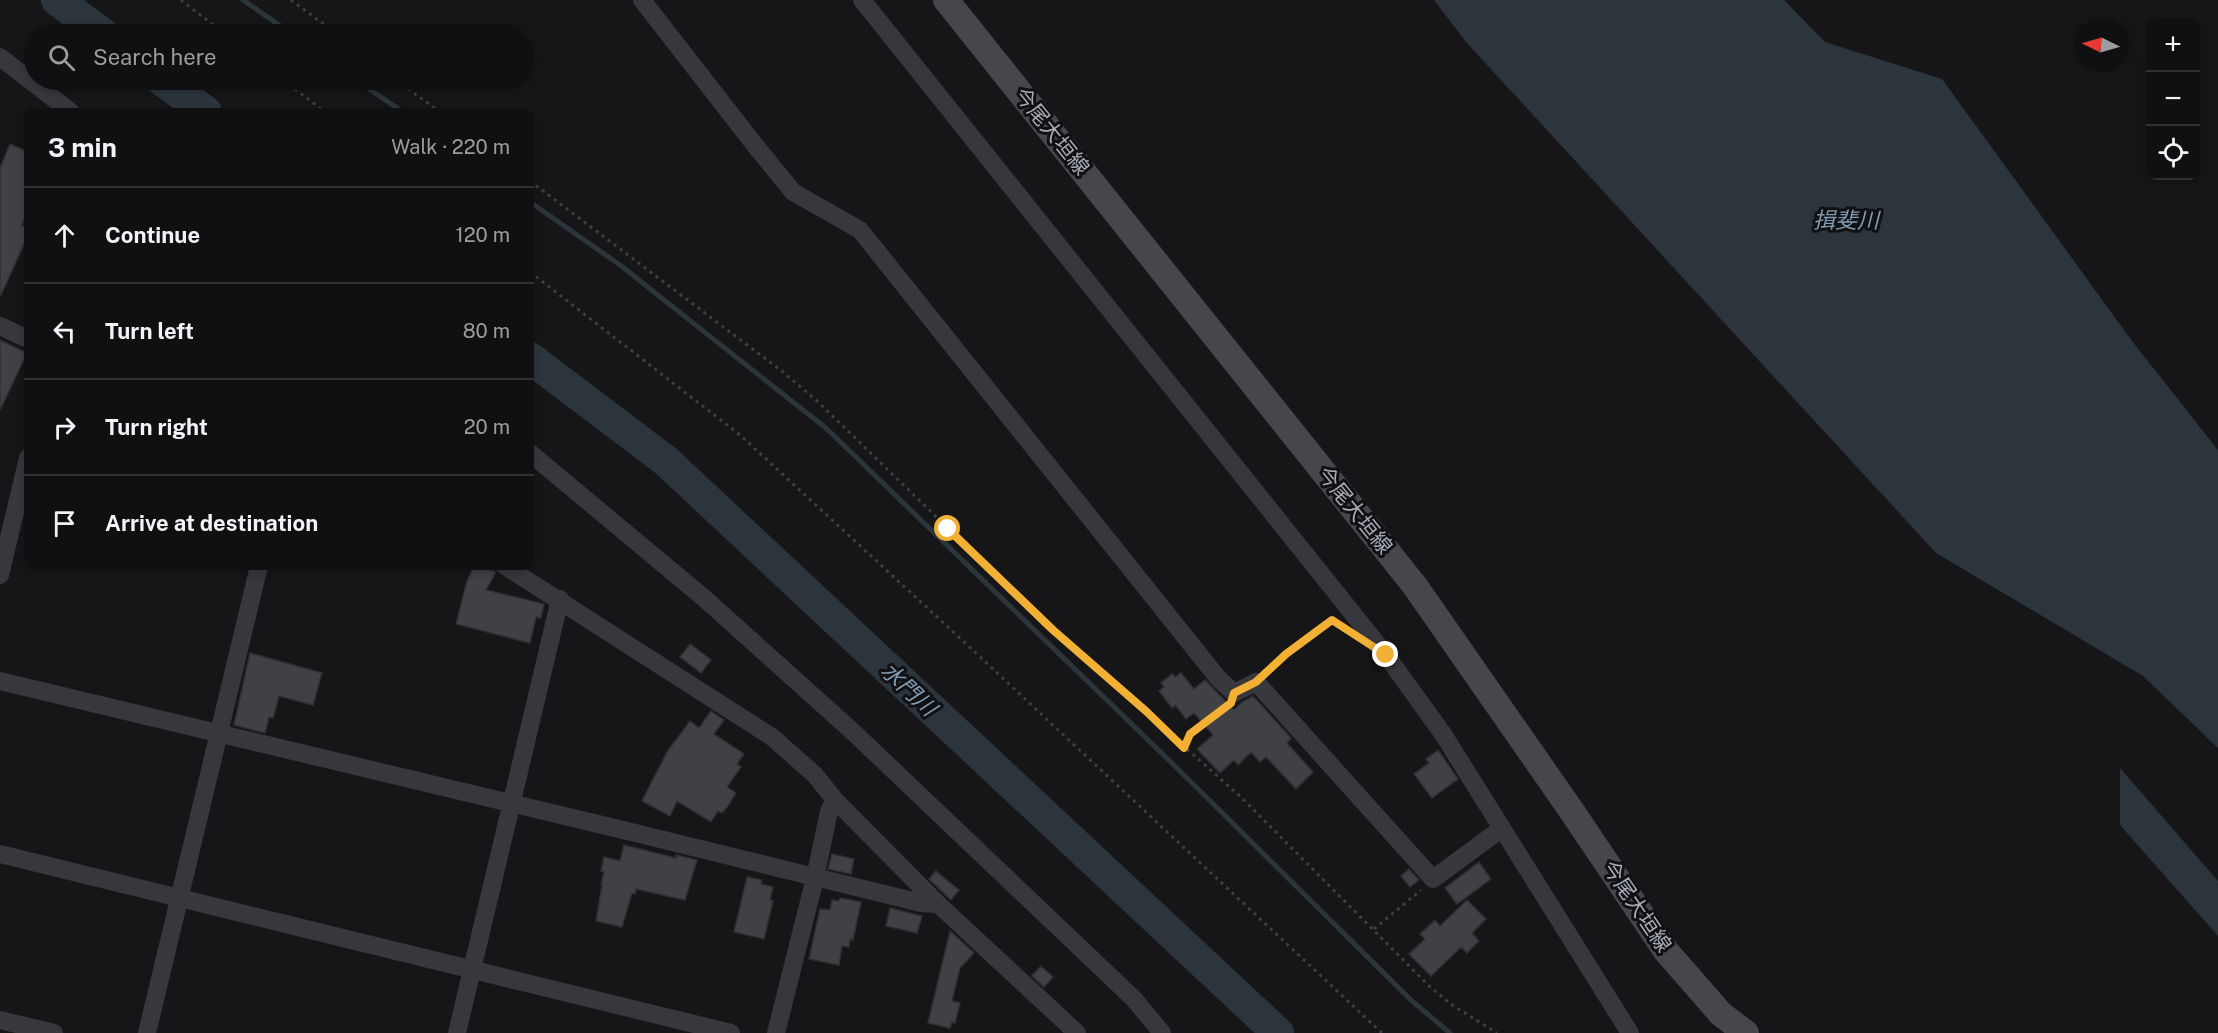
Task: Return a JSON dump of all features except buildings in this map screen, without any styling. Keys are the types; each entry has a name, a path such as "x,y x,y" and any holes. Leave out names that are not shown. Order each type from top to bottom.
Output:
{"main road":[{"name":"今尾大垣線","path":"946,0 1415,585 1666,951 1721,1014 1746,1033"}],"street":[{"path":"642,0 793,192 860,230 1211,670 1234,693 1256,682 1433,879 1501,829"},
{"path":"862,0 1386,655 1443,734 1630,1033"},
{"path":"0,57 24,76"},
{"path":"43,90 66,108"},
{"path":"0,326 24,337"},
{"path":"534,456 704,598 851,730 1134,999 1162,1033"},
{"path":"0,575 7,513 24,468"},
{"path":"147,1033 258,570"},
{"path":"512,570 772,737 815,775 835,800 938,904 1077,1033"},
{"path":"457,1033 560,599"},
{"path":"0,681 511,802 815,878 921,903 938,904"},
{"path":"776,1033 830,811 835,800"},
{"path":"0,854 732,1033"},
{"path":"0,1020 54,1033"}],"path":[{"path":"181,0 212,24"},
{"path":"291,0 323,24"},
{"path":"296,90 320,108"},
{"path":"410,90 434,108"},
{"path":"534,184 783,372 816,400 1053,630 1241,797 1429,986 1452,1005 1497,1033"},
{"path":"534,275 740,435 1382,1033"},
{"path":"1256,682 1286,654 1332,620 1341,626"},
{"path":"1184,748 1190,734 1231,703 1234,693"},
{"path":"1374,929 1433,879"}],"water":[{"name":"揖斐川","path":"1434,0 1784,0 1825,42 1942,79 2132,341 2218,450 2218,748 2143,676 1936,553 1466,42"},
{"path":"2120,768 2218,881 2218,936 2120,825"}],"waterway":[{"name":"水門川","path":"57,0 89,24"},
{"path":"243,0 278,24"},
{"name":"水門川","path":"176,90 200,108"},
{"path":"371,90 397,108"},
{"path":"534,205 620,265 827,429 1177,768 1412,1001 1450,1033"},
{"name":"水門川","path":"534,361 666,461 1278,1033"}],"route":[{"path":"948,529 1053,630 1147,712 1184,748 1190,734 1231,703 1234,693 1256,682 1286,654 1332,620 1386,655"}]}
